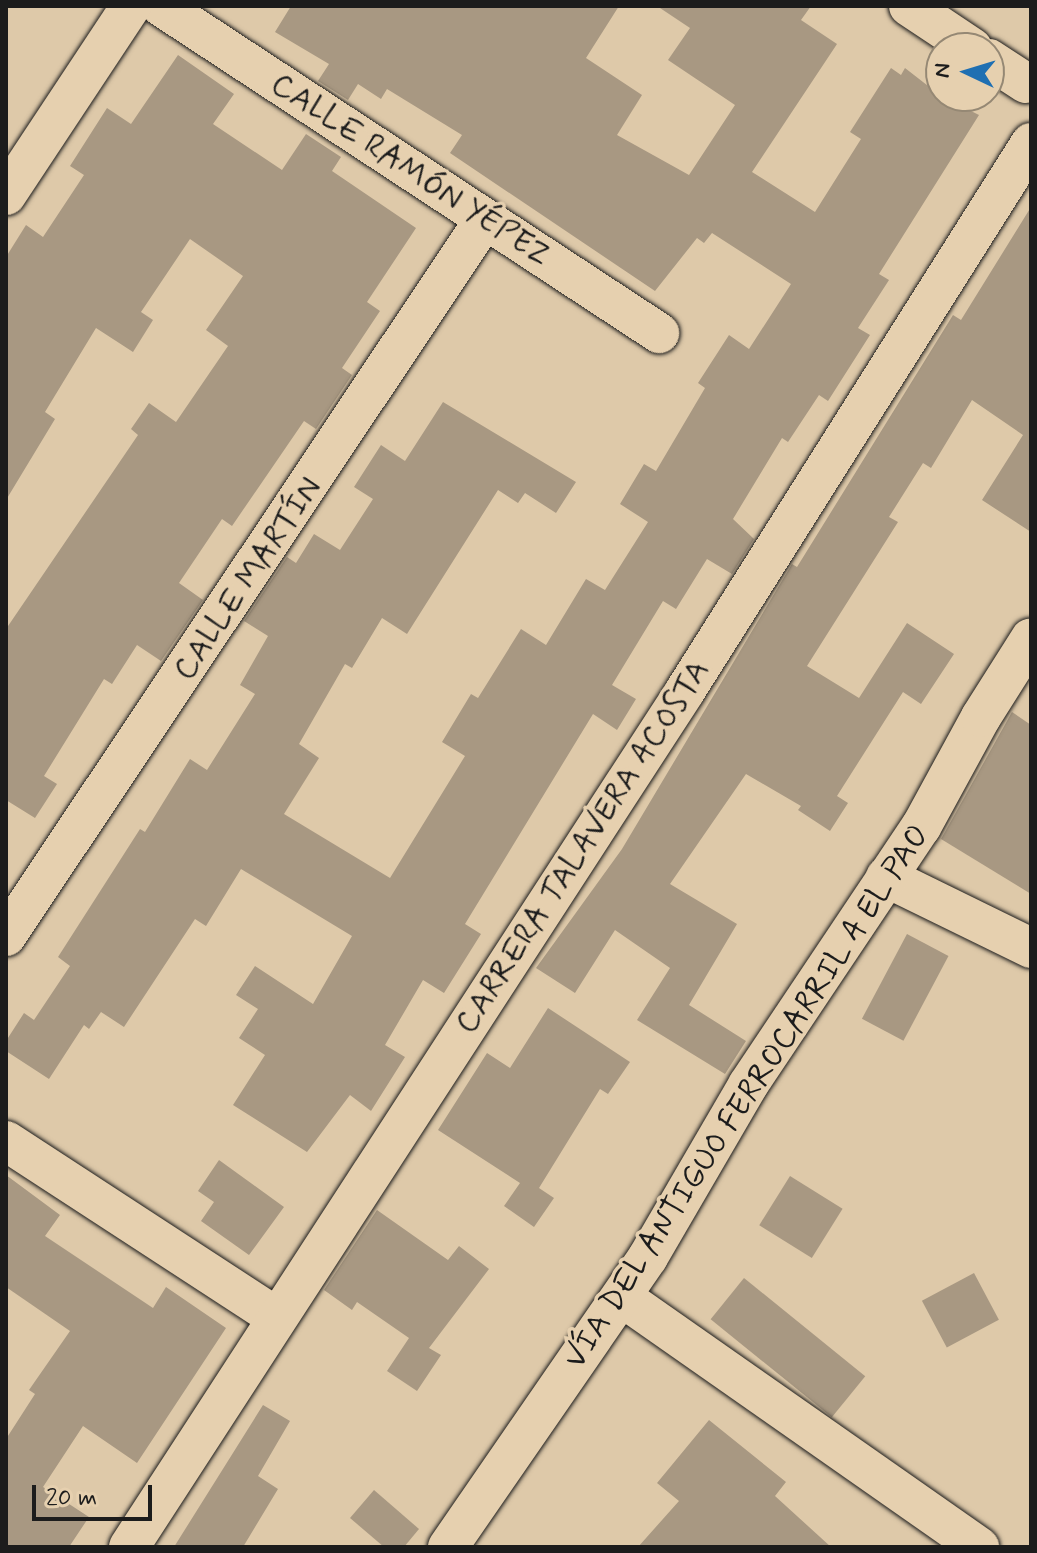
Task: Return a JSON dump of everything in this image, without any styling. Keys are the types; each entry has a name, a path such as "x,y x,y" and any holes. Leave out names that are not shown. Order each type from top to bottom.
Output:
{"street":[{"path":"6,195 131,6"},
{"name":"CALLE RAMÓN YÉPEZ","path":"161,6 659,333"},
{"path":"909,6 948,32"},
{"path":"1005,70 1029,86"},
{"name":"CARRERA TALAVERA ACOSTA","path":"129,1547 685,691 1031,143"},
{"name":"CALLE MARTÍN","path":"6,936 485,219"},
{"name":"VÍA DEL ANTIGUO FERROCARRIL A EL PAO","path":"448,1547 622,1297 748,1085 921,827 981,717 1031,638"},
{"path":"886,877 1031,948"},
{"path":"6,1141 276,1317"},
{"path":"622,1297 979,1547"}],"building":[{"path":"291,6 619,6 586,58 642,95 617,135 689,175 735,105 668,60 690,28 657,6 811,6 801,20 837,44 752,172 815,212 861,139 850,132 891,68 901,75 905,68 925,84 925,112 973,112 979,115 879,274 889,280 858,328 870,335 828,401 819,395 788,442 782,438 733,519 754,539 732,574 707,559 676,609 663,601 612,685 636,699 617,730 593,714 465,924 481,934 444,993 423,980 385,1045 405,1057 371,1111 350,1095 307,1152 233,1105 265,1055 239,1038 258,1009 236,995 255,966 313,1004 352,936 241,869 206,926 195,919 124,1027 101,1012 89,1029 84,1025 49,1079 6,1051 6,1041 24,1013 34,1020 70,966 58,957 140,829 145,832 190,759 207,770 255,694 240,685 268,636 244,621 287,557 296,563 314,534 340,550 373,499 354,487 381,445 405,461 443,402 576,482 556,513 525,493 518,503 498,490 407,634 382,618 352,668 345,664 299,744 319,758 284,814 390,878 465,756 442,742 471,694 478,698 521,629 546,645 586,579 605,590 648,522 620,504 644,464 656,471 705,388 698,383 729,335 749,349 791,284 712,233 704,243 697,238 655,291 450,153 462,135 387,89 381,99 358,84 348,100 318,81 329,64 275,32"},
{"path":"178,55 234,94 213,124 282,170 306,134 341,157 332,171 416,228 367,302 380,311 342,368 352,375 316,429 304,421 232,526 222,519 179,583 203,600 161,661 137,645 112,684 104,679 44,776 57,784 35,818 6,800 6,629 138,435 131,429 149,403 176,422 228,346 206,330 243,276 190,239 141,312 153,320 133,352 96,328 45,412 55,419 6,500 6,257 26,225 43,237 84,175 70,166 107,108 131,124"},
{"path":"1031,207 1031,532 982,500 1023,435 972,400 931,468 923,463 889,517 898,522 807,666 859,698 907,623 954,654 921,704 903,692 837,796 848,803 830,831 798,810 801,806 746,774 670,884 737,924 689,1005 746,1041 725,1074 637,1020 670,968 615,930 575,993 536,968 622,849 792,564 797,567 953,315 961,320"},
{"path":"1012,712 1031,725 1031,894 941,839"},
{"path":"907,934 948,956 903,1041 862,1019"},
{"path":"548,1008 630,1062 608,1094 600,1089 539,1188 554,1198 534,1227 504,1206 520,1183 438,1130 487,1053 510,1068"},
{"path":"219,1160 284,1207 249,1255 201,1221 214,1202 198,1191"},
{"path":"6,1175 60,1215 45,1236 153,1308 166,1287 226,1328 137,1463 83,1426 43,1487 89,1517 69,1547 6,1547 6,1439 35,1394 29,1390 70,1331 6,1287"},
{"path":"790,1176 843,1209 812,1258 759,1225"},
{"path":"377,1210 448,1260 459,1246 489,1269 429,1348 441,1355 417,1391 387,1371 409,1338 357,1302 352,1310 324,1290"},
{"path":"974,1273 999,1320 947,1347 922,1301"},
{"path":"744,1278 865,1376 832,1417 711,1319"},
{"path":"263,1405 290,1421 258,1476 278,1489 243,1547 174,1547"},
{"path":"709,1420 786,1482 775,1496 831,1547 638,1547 679,1501 657,1483"},
{"path":"374,1490 419,1529 404,1547 384,1547 350,1518"}]}
